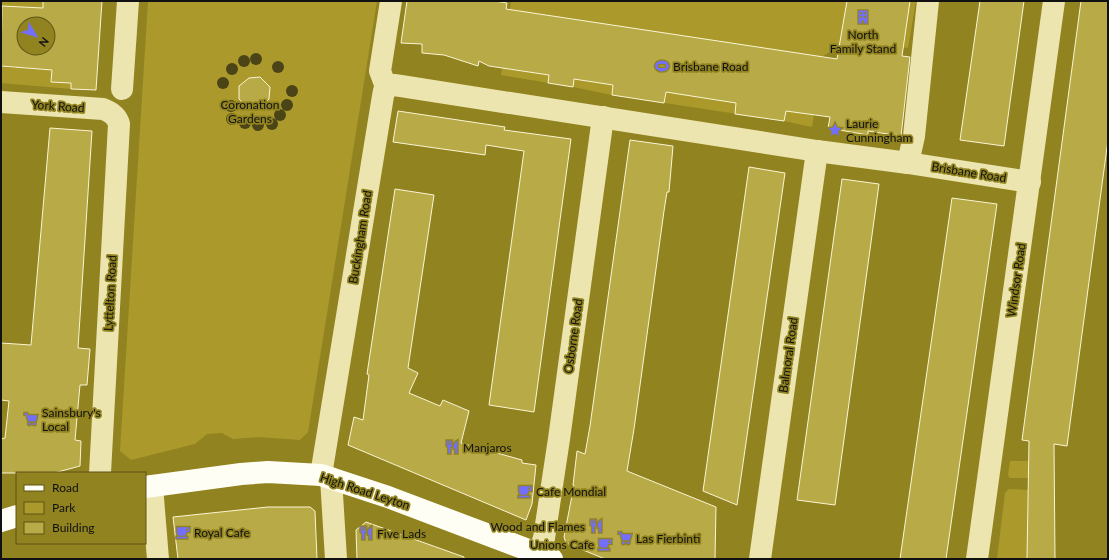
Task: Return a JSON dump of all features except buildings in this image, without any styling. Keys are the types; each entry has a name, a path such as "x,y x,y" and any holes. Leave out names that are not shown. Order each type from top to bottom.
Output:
{"main road":[{"name":"High Road Leyton","path":"149,486 268,472 326,476 388,496 543,557"},
{"path":"1,521 16,516"}],"street":[{"path":"122,89 128,1"},
{"path":"386,87 380,71 391,1"},
{"path":"908,163 914,136 928,1"},
{"name":"Windsor Road","path":"977,559 1054,1"},
{"name":"Brisbane Road","path":"386,87 394,85 401,86 817,151 908,163 1030,182"},
{"name":"Buckingham Road","path":"336,559 326,476 383,96 386,87"},
{"name":"York Road","path":"1,102 103,109 114,115"},
{"name":"Lyttelton Road","path":"100,472 119,124 118,119 114,115"},
{"name":"Osborne Road","path":"543,557 544,538 603,117"},
{"name":"Balmoral Road","path":"760,559 817,151"},
{"path":"149,486 158,559"}],"green space":[{"path":"1,1 43,1 43,4 47,4 74,26 56,25 56,16 19,16 20,7 1,6"},
{"name":"Coronation Gardens","path":"148,1 377,1 308,432 300,440 259,437 233,439 222,433 207,434 195,444 131,460 120,451"},
{"name":"Brisbane Road","path":"511,1 916,1 908,48 851,40 823,56 812,127 784,121 612,95 501,75"},
{"path":"17,56 50,56 52,69 51,81 71,83 71,89 1,83 1,67 16,68"},
{"path":"1010,461 1028,461 1028,478 1010,478 1008,475"},
{"path":"1009,489 1028,490 1027,559 997,559 1005,493"}],"place":[{"name":"North Family Stand","path":"863,17"},
{"name":"Brisbane Road","path":"662,66"},
{"name":"Laurie Cunningham","path":"835,130"},
{"name":"Sainsbury's Local","path":"31,419"},
{"name":"Manjaros","path":"452,447"},
{"name":"Cafe Mondial","path":"525,491"},
{"name":"Wood and Flames","path":"596,526"},
{"name":"Royal Cafe","path":"183,532"},
{"name":"Five Lads","path":"366,533"},
{"name":"Las Fierbinti","path":"625,538"},
{"name":"Unions Cafe","path":"605,544"}]}
